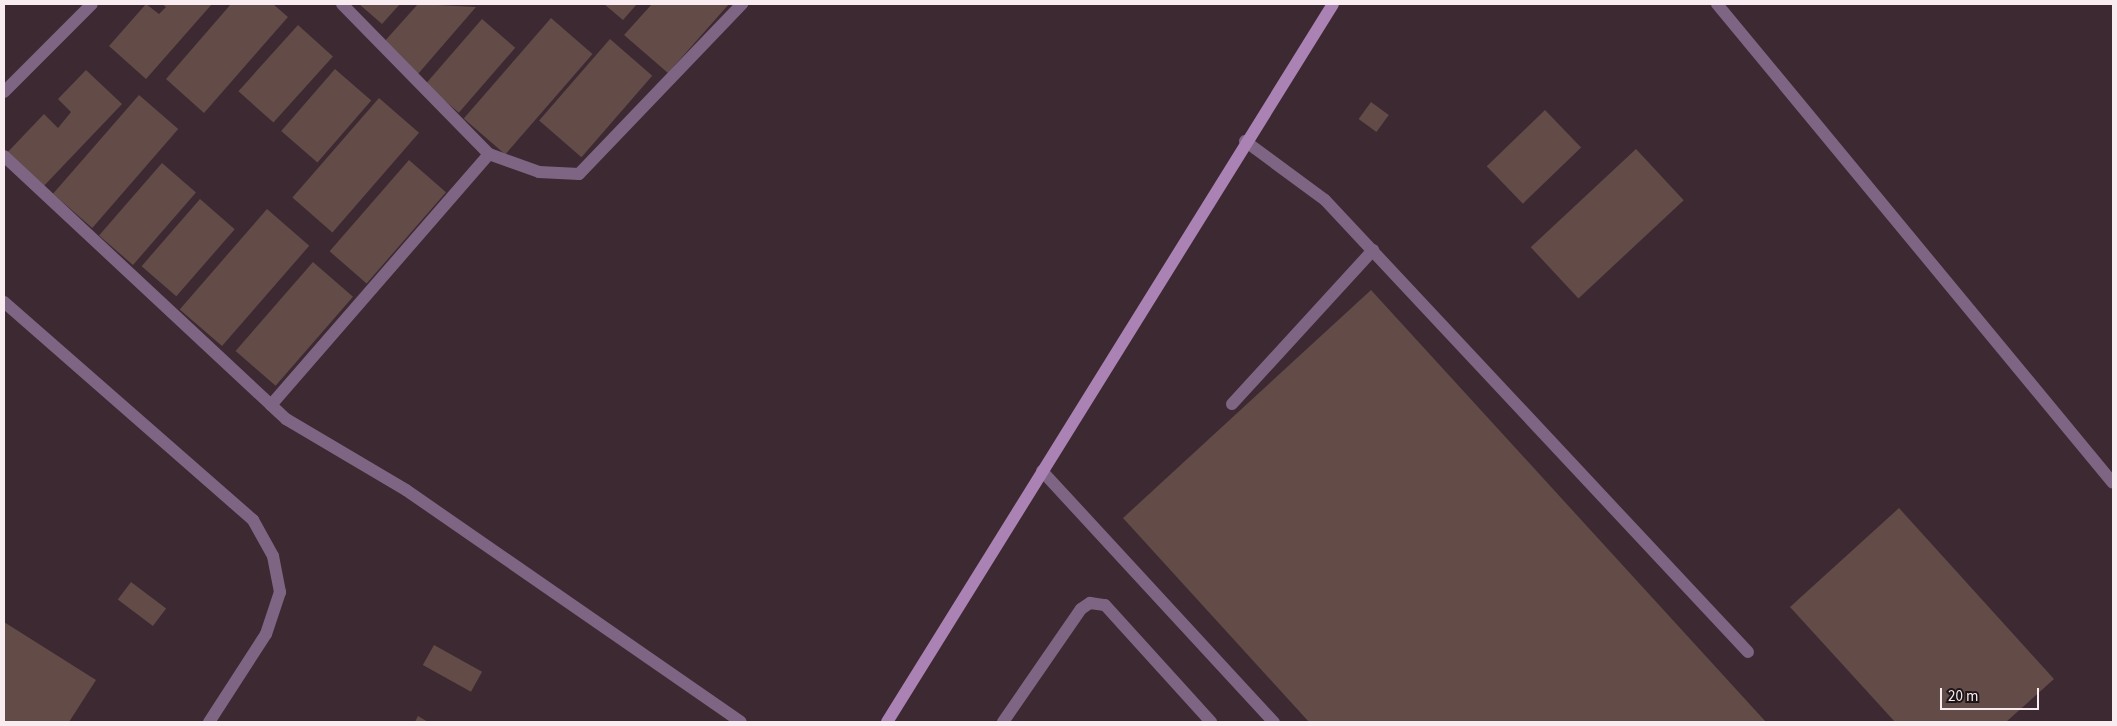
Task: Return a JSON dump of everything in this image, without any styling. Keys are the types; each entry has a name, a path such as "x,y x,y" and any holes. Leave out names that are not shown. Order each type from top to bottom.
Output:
{"main road":[{"path":"888,722 1245,141 1333,4"}],"street":[{"path":"4,92 92,4"},
{"path":"342,4 489,154 539,172 579,174 742,4"},
{"path":"1717,4 2113,483"},
{"path":"1245,141 1326,200 1748,652"},
{"path":"271,404 489,154"},
{"path":"4,156 286,419 406,490 740,722"},
{"path":"1232,404 1373,250"},
{"path":"4,302 253,520 273,556 280,592 266,634 209,722"},
{"path":"1042,471 1274,722"},
{"path":"1003,722 1081,609 1090,603 1105,605 1211,722"}],"building":[{"path":"146,4 159,14 166,7 162,4 212,4 146,79 109,46"},
{"path":"231,4 273,4 288,17 204,113 166,79"},
{"path":"359,4 400,4 382,24"},
{"path":"418,4 476,7 418,74 383,43"},
{"path":"604,4 637,4 623,20"},
{"path":"652,4 729,4 668,73 624,35"},
{"path":"551,18 593,54 505,154 464,118"},
{"path":"482,19 515,48 459,113 426,84"},
{"path":"298,25 333,56 273,123 238,91"},
{"path":"610,39 652,76 581,157 539,121"},
{"path":"335,69 371,100 317,162 281,131"},
{"path":"86,70 122,104 41,189 5,155 44,114 58,128 71,112 58,99"},
{"path":"139,95 178,129 92,228 53,194"},
{"path":"379,98 419,133 332,232 292,198"},
{"path":"1371,102 1389,115 1376,132 1359,119"},
{"path":"1545,110 1581,147 1523,204 1487,166"},
{"path":"1636,149 1684,200 1578,298 1531,247"},
{"path":"409,160 446,192 367,283 330,251"},
{"path":"162,163 196,193 133,265 99,235"},
{"path":"200,199 235,229 176,296 142,266"},
{"path":"267,209 309,246 222,346 180,309"},
{"path":"313,262 353,297 276,386 236,351"},
{"path":"1371,290 1766,722 1309,722 1123,518"},
{"path":"1899,508 2054,679 2006,722 1895,722 1790,607"},
{"path":"131,582 166,608 153,626 118,600"},
{"path":"4,622 96,680 69,722 4,722"},
{"path":"434,645 482,672 471,692 423,665"},
{"path":"418,716 428,722 415,722"}]}
